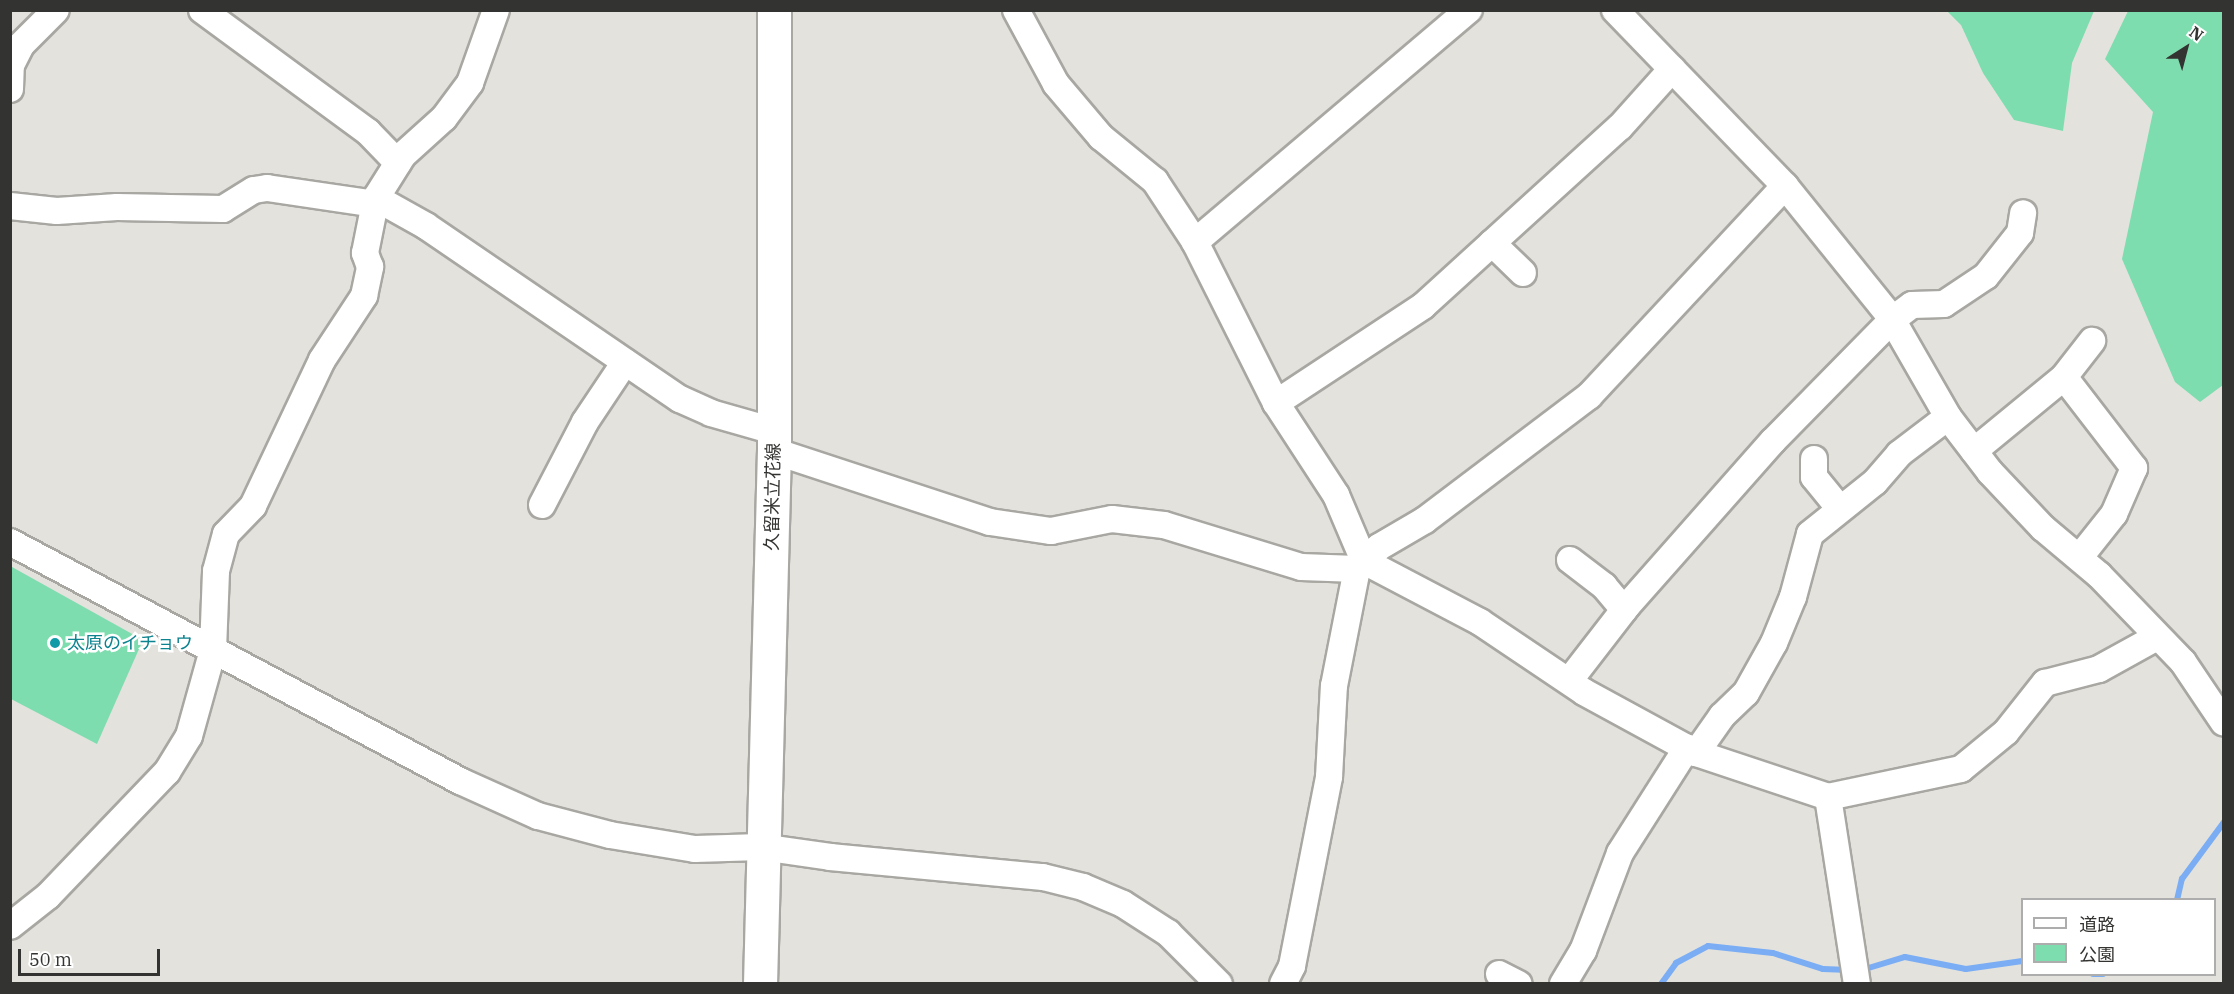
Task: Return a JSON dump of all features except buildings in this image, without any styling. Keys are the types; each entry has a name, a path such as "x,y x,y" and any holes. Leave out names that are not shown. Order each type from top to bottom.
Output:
{"main road":[{"name":"久留米立花線","path":"760,984 761,846 774,441 774,10"}],"street":[{"path":"10,89 11,65 21,45 56,10"},
{"path":"202,10 368,132 398,163"},
{"path":"10,926 48,896 167,772 189,736 213,650 216,571 226,534 253,506 322,360 364,296 370,267 365,253 375,201 398,163 444,118 470,83 496,10"},
{"path":"1016,10 1056,84 1101,137 1155,181 1195,242 1276,403 1336,495 1360,565 1334,686 1329,777 1292,966 1282,984"},
{"path":"1195,242 1469,10"},
{"path":"1615,10 1785,186 1892,320 1948,417 1974,451 2043,528 2079,558 2183,662 2223,723"},
{"path":"1276,403 1415,312 1620,127 1672,69"},
{"path":"1360,565 1379,547 1425,520 1589,396 1785,186"},
{"path":"10,206 57,212 117,207 223,209 254,190 267,188 375,201 426,226 680,399 774,441 990,522 1051,531 1112,519 1164,525 1301,567 1360,565 1480,622 1569,681 1692,751 1828,797 1961,769 2006,732 2045,683 2098,669 2157,637"},
{"path":"1569,681 1624,610 1773,441 1892,320 1912,305 1944,304 1986,276 2020,233 2023,213"},
{"path":"1492,243 1523,273"},
{"path":"1974,451 2064,377 2091,341"},
{"path":"542,505 585,422 625,362"},
{"path":"2064,377 2134,468 2114,514 2079,558"},
{"path":"1563,984 1583,951 1620,853 1692,751 1722,716 1746,693 1774,643 1793,597 1810,534 1875,482 1899,454 1948,417"},
{"path":"1814,459 1814,477 1840,508"},
{"path":"10,542 460,780 538,816 610,835 695,849 761,846 830,857 1043,876 1083,887 1123,904 1168,933 1219,984"},
{"path":"1570,560 1604,586 1624,610"},
{"path":"1828,797 1857,984"}],"green space":[{"path":"1947,11 2094,11 2072,63 2063,131 2014,120 1983,73 1961,25"},
{"path":"2128,11 2223,11 2223,385 2200,402 2175,382 2122,259 2153,112 2105,59"},
{"path":"12,567 143,640 97,744 11,699"}],"waterway":[{"path":"2177,898 2182,879 2224,822"},
{"path":"1661,984 1676,963 1708,946 1773,953 1823,969 1849,970"},
{"path":"1862,970 1905,957 1966,969 2021,961"}],"place":[{"name":"太原のイチョウ","path":"55,643"}]}
